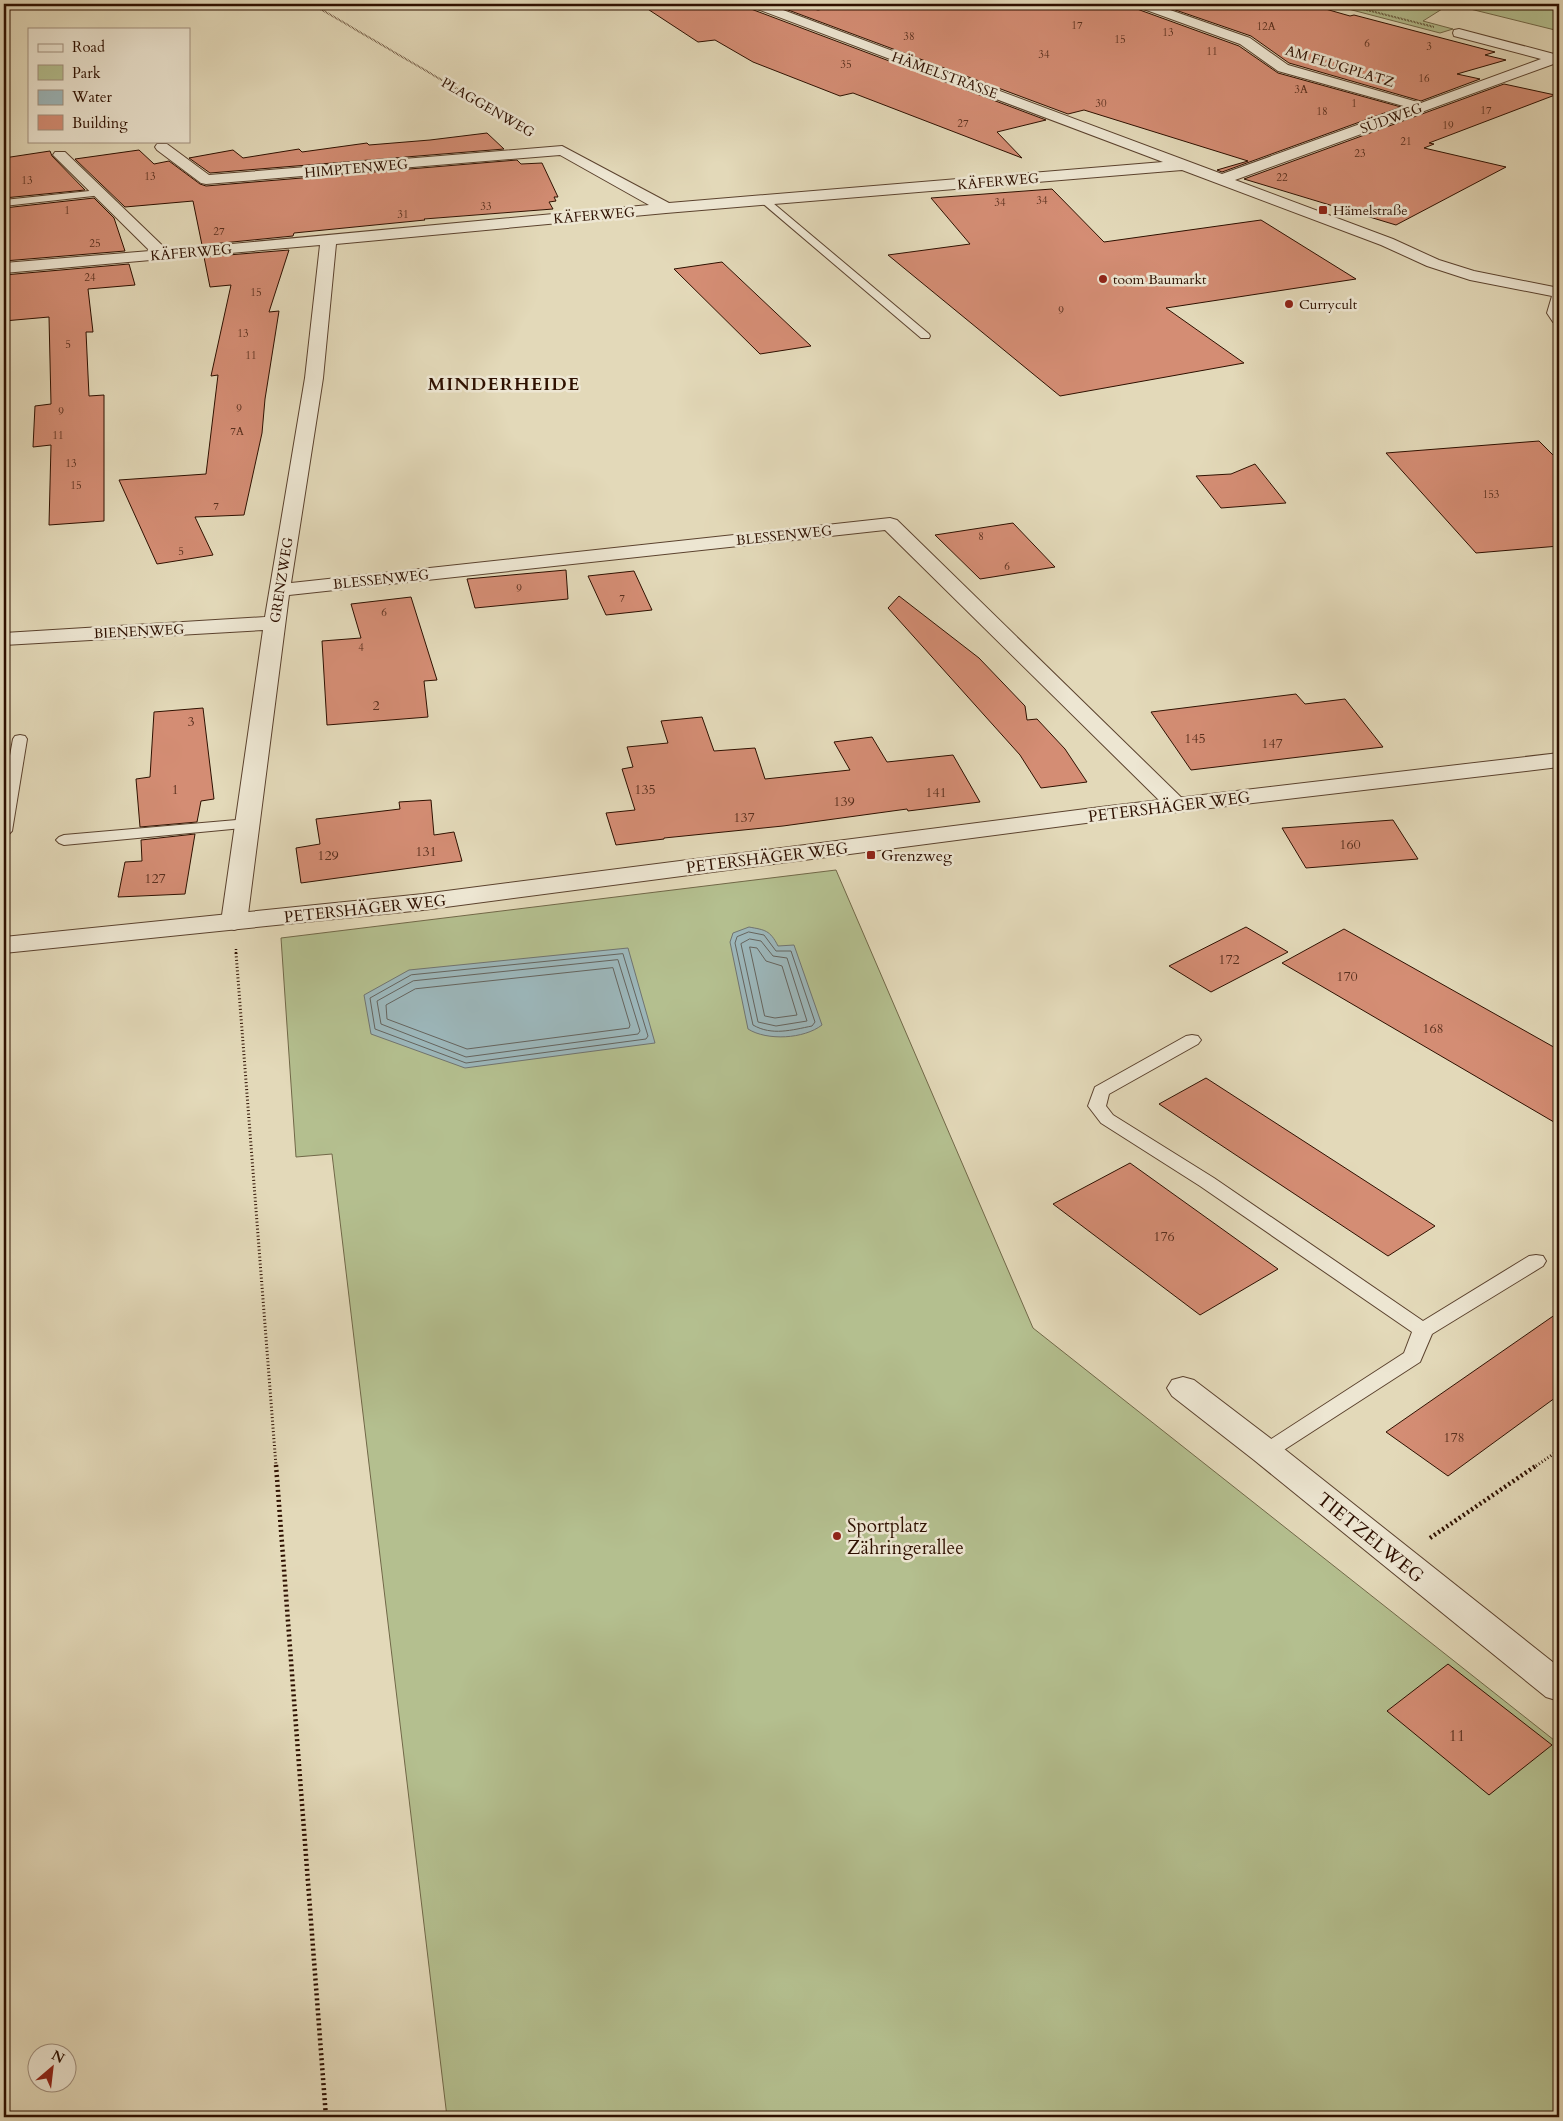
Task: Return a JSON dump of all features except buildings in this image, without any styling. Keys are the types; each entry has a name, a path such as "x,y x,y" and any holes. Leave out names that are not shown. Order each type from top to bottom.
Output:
{"street":[{"name":"HÄMELSTRASSE","path":"756,4 1186,165 1387,242 1433,263 1470,275 1559,293"},
{"name":"AM FLUGPLATZ","path":"1142,4 1245,41 1283,68 1420,107"},
{"path":"1459,33 1558,58"},
{"name":"SÜDWEG","path":"1223,180 1558,58"},
{"name":"HIMPTENWEG","path":"162,147 206,180 562,150"},
{"path":"562,150 666,208"},
{"path":"60,155 162,256"},
{"name":"KÄFERWEG","path":"4,268 162,256 666,208 1186,165"},
{"name":"GRENZWEG","path":"234,922 274,623 314,378 330,239"},
{"path":"1559,298 1555,313 1559,318"},
{"name":"BLESSENWEG","path":"279,590 890,524 1177,805"},
{"name":"BIENENWEG","path":"4,639 274,623"},
{"name":"PETERSHÄGER WEG","path":"4,945 423,902 1177,805 1559,760"},
{"name":"TIETZELWEG","path":"1183,1388 1266,1452 1559,1687"}],"lane":[{"path":"4,203 99,194"},
{"path":"764,200 925,336"},
{"path":"4,831 20,739"},
{"path":"64,840 248,824"},
{"path":"1192,1040 1101,1092 1097,1106 1106,1118 1208,1182 1423,1330"},
{"path":"1266,1452 1413,1358 1423,1330 1536,1261"}],"path":[{"name":"PLAGGENWEG","path":"312,4 562,150"},
{"path":"1343,4 1459,33"},
{"path":"234,922 326,2117"},
{"path":"1398,1559 1559,1450"}],"green space":[{"path":"1329,4 1450,4 1423,21 1453,29 1440,33"},
{"path":"1450,4 1559,4 1559,31"},
{"name":"Sportplatz Zähringerallee","path":"836,870 1033,1328 1559,1744 1559,2117 447,2117 332,1154 296,1157 281,938"}],"water":[{"path":"749,927 770,934 778,946 794,945 822,1025 806,1033 785,1037 765,1035 748,1029 730,942 733,933"},
{"path":"628,948 655,1043 465,1068 371,1034 364,995 409,970"}],"place":[{"name":"Hämelstraße","path":"1323,210"},
{"name":"toom Baumarkt","path":"1103,279"},
{"name":"Currycult","path":"1289,304"},
{"name":"Grenzweg","path":"871,855"},
{"name":"Sportplatz Zähringerallee","path":"837,1536"}],"district":[{"name":"MINDERHEIDE","path":"504,384"}]}
